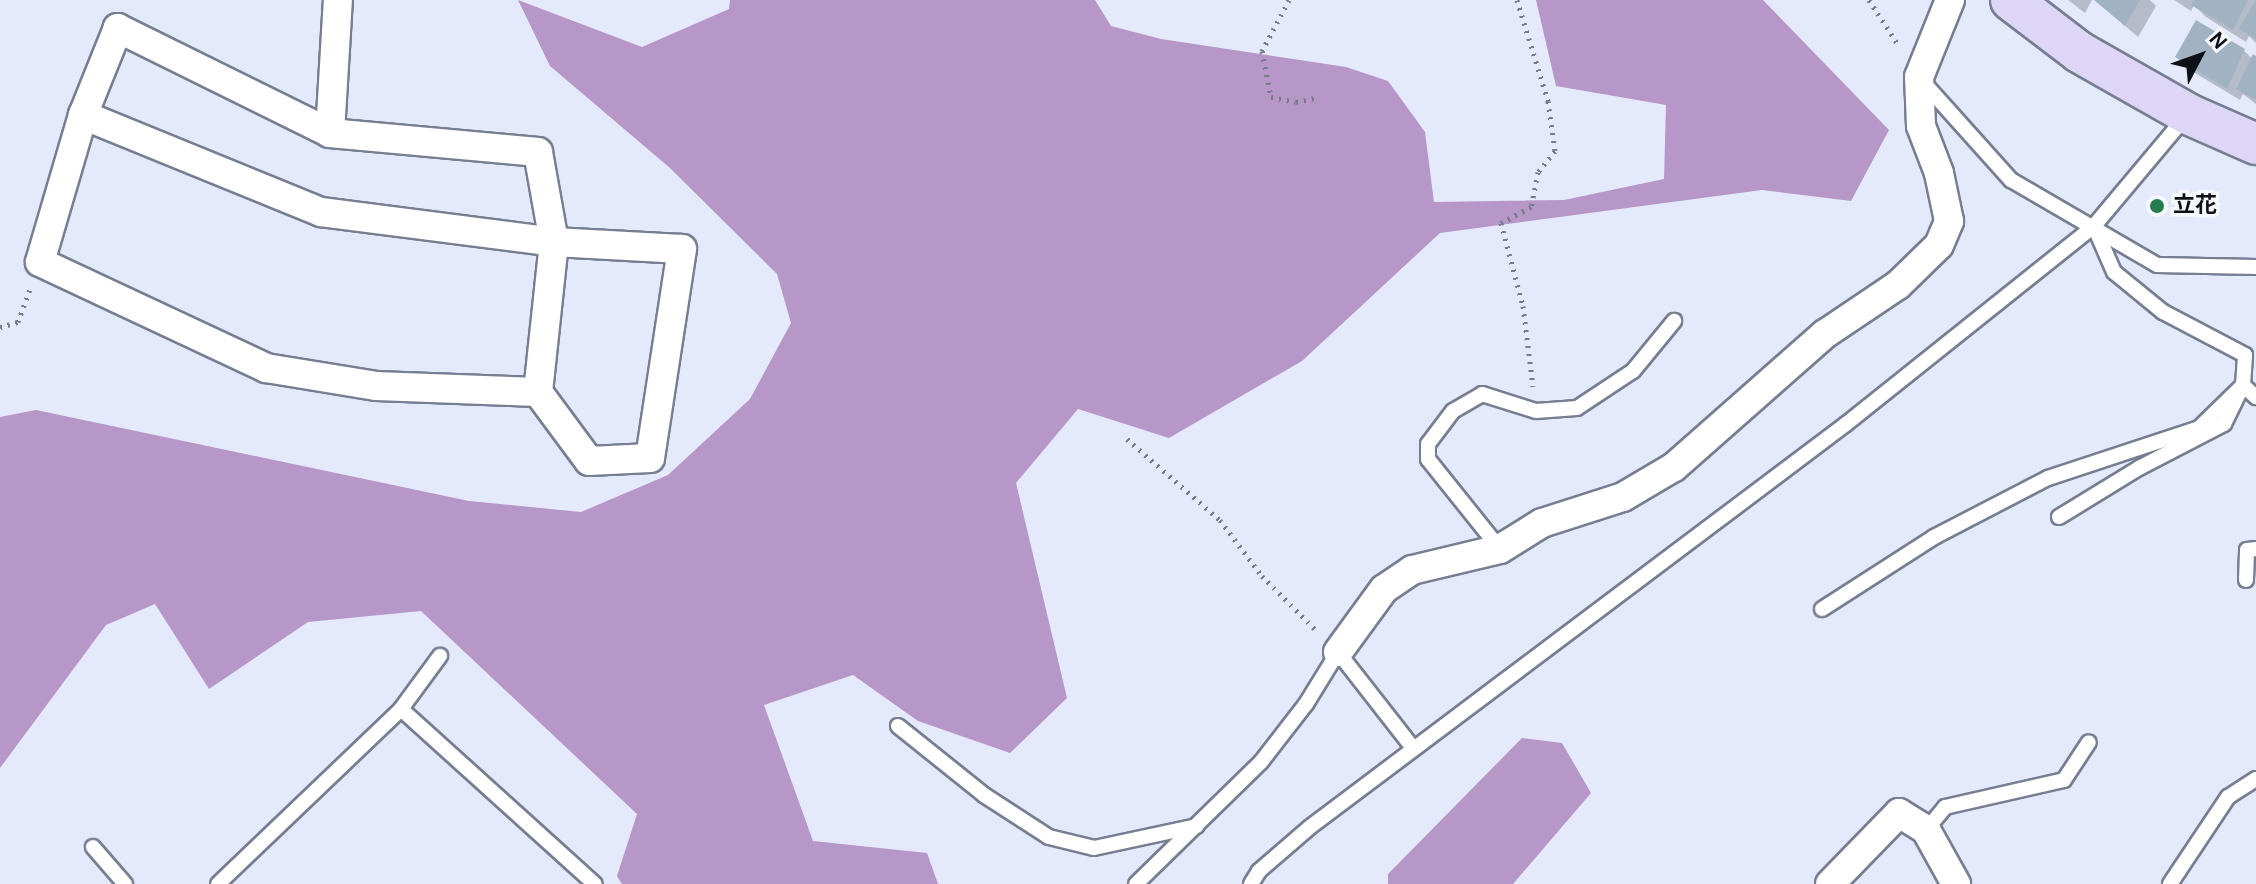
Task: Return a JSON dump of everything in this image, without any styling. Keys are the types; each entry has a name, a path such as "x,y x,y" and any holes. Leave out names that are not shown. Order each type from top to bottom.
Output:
{"street":[{"path":"330,133 338,0"},
{"path":"1338,652 1384,589 1412,570 1500,549 1542,523 1623,497 1674,467 1825,334 1898,285 1939,245 1949,221 1939,173 1921,126 1919,77 1950,0"},
{"path":"2011,0 2079,52 2188,114 2256,144"},
{"path":"83,115 321,212 554,242 682,249 650,458 589,461 538,392 554,242 538,152 330,133 118,28 83,115 40,262 266,368 376,386 538,392"},
{"path":"1830,884 1899,813 1926,830 1956,884"}],"lane":[{"path":"1919,77 2011,180 2157,265 2256,267"},
{"path":"1251,884 1259,871 1310,827 1846,424 2094,226 2188,114"},
{"path":"2059,517 2139,468 2224,424 2243,385 2245,355 2163,312 2114,272 2094,226"},
{"path":"1500,549 1428,459 1428,444 1453,411 1482,394 1536,411 1577,408 1633,371 1674,321"},
{"path":"2243,385 2256,397"},
{"path":"1822,609 1934,537 2048,478 2199,428 2243,385"},
{"path":"2246,580 2247,550 2256,549"},
{"path":"1136,884 1200,825 1261,762 1306,704 1338,652 1413,748"},
{"path":"218,884 401,709 440,656"},
{"path":"401,709 595,884"},
{"path":"898,726 984,795 1049,837 1094,848 1200,825"},
{"path":"1926,830 1945,807 2064,780 2089,742"},
{"path":"2170,884 2228,797 2256,779"},
{"path":"93,847 125,884"}],"path":[{"path":"1289,0 1262,51 1271,97 1296,102 1315,98"},
{"path":"1517,0 1548,101 1555,151 1538,172 1531,207 1501,223 1523,306 1536,411"},
{"path":"1869,0 1919,77"},
{"path":"0,327 18,322 40,262"},
{"path":"1127,439 1220,520 1262,576 1338,652"}],"shaded area":[{"path":"518,0 642,47 729,9 730,0 1095,0 1111,26 1161,39 1346,67 1388,81 1425,132 1434,202 1564,200 1664,179 1666,105 1556,86 1536,0 1763,0 1889,130 1851,201 1762,190 1440,233 1302,361 1169,438 1078,409 1016,483 1067,698 1010,753 918,721 853,675 764,705 813,841 927,853 938,884 622,884 617,876 637,814 421,611 308,622 209,689 155,604 106,625 0,768 0,417 36,410 469,501 581,512 668,475 750,399 791,323 777,274 670,168 550,66"},
{"path":"1522,738 1562,743 1591,793 1513,884 1388,884 1388,874"}],"building":[{"path":"2094,0 2140,0 2125,26"},
{"path":"2194,0 2248,0 2233,30 2191,5"},
{"path":"2256,0 2256,39 2239,29"},
{"path":"2196,20 2245,49 2227,89 2175,57"},
{"path":"2253,54 2256,56 2256,100 2236,89"}],"place":[{"name":"立花","path":"2157,206"}]}
